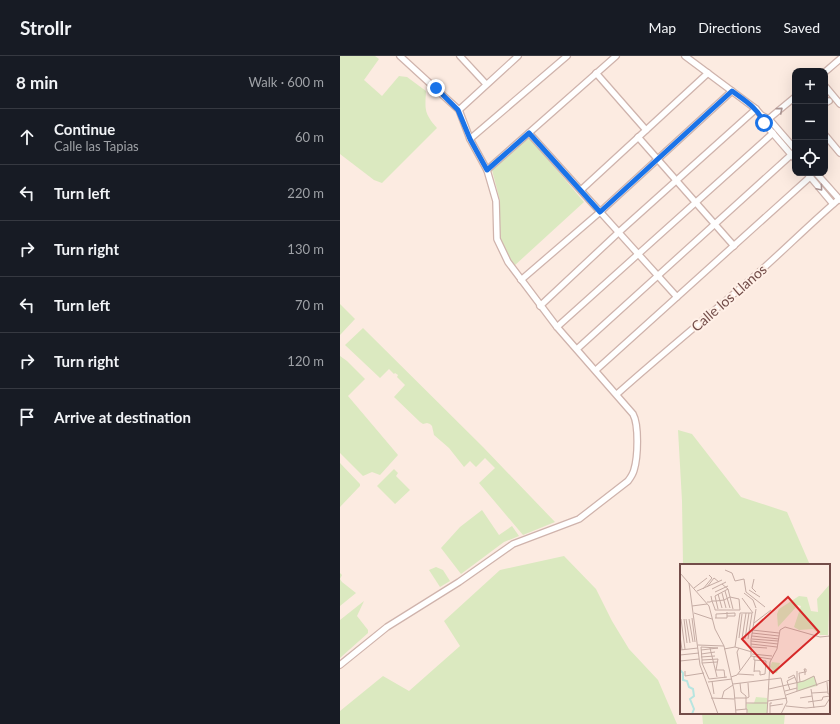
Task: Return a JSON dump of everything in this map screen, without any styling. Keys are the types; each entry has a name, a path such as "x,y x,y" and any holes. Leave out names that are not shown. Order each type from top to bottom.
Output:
{"street":[{"path":"340,665 387,627 459,582 513,544 578,519 628,481 632,476 635,466 637,423 633,414 596,370 557,328 508,262 497,239 496,201 487,170 470,139 458,110 400,56"},
{"path":"469,56 462,58 486,84"},
{"path":"458,110 518,56"},
{"path":"470,139 567,56"},
{"path":"487,170 616,56"},
{"path":"685,56 756,109 792,146"},
{"path":"828,69 840,59"},
{"path":"596,73 646,130"},
{"path":"581,190 708,74"},
{"path":"828,90 840,104"},
{"path":"521,280 658,161 732,91"},
{"path":"766,121 792,100"},
{"path":"540,306 619,232 756,109"},
{"path":"766,121 773,133 792,156"},
{"path":"529,133 677,297"},
{"path":"557,328 773,133"},
{"path":"638,137 734,246"},
{"path":"828,139 840,153"},
{"path":"577,349 715,224 792,158"},
{"path":"596,370 734,246 808,176"},
{"path":"810,176 833,204"},
{"path":"819,176 839,199"},
{"name":"Calle los Llanos","path":"617,394 664,352 696,327 759,272 839,199"}],"green space":[{"path":"340,56 375,56 379,59 364,80 382,96 399,76 407,77 426,91 426,111 437,128 382,183 374,180 340,154"},
{"path":"529,137 584,202 514,266 500,241 500,201 492,170"},
{"path":"340,304 355,319 340,335"},
{"path":"363,328 483,447 555,522 523,535 479,483 495,468 485,458 476,467 470,461 464,467 449,448 434,435 430,424 423,424 420,422 394,397 405,385 397,377 398,375 395,373 394,374 389,369 380,378 345,345"},
{"path":"340,356 365,379 348,396 398,455 380,475 372,472 363,476 340,453"},
{"path":"678,430 692,434 741,497 787,512 810,564 683,564 682,501"},
{"path":"340,463 360,484 360,486 340,507"},
{"path":"394,469 398,473 396,476 410,490 395,504 377,486"},
{"path":"482,510 499,535 512,526 519,536 504,542 461,574 441,548 460,527"},
{"path":"564,556 596,589 612,621 629,649 658,680 677,724 340,724 340,711 383,676 409,691 460,646 444,621 500,570"},
{"path":"436,567 443,570 450,581 440,587 429,570"},
{"path":"340,579 356,593 340,606"},
{"path":"364,601 357,616 368,630 368,633 340,658 340,620"},
{"path":"702,714 785,714 784,724 703,724"}],"route":[{"path":"436,88 458,110 470,139 487,170 529,133 600,212 658,161 732,91 756,109 761,115 764,123"}]}
